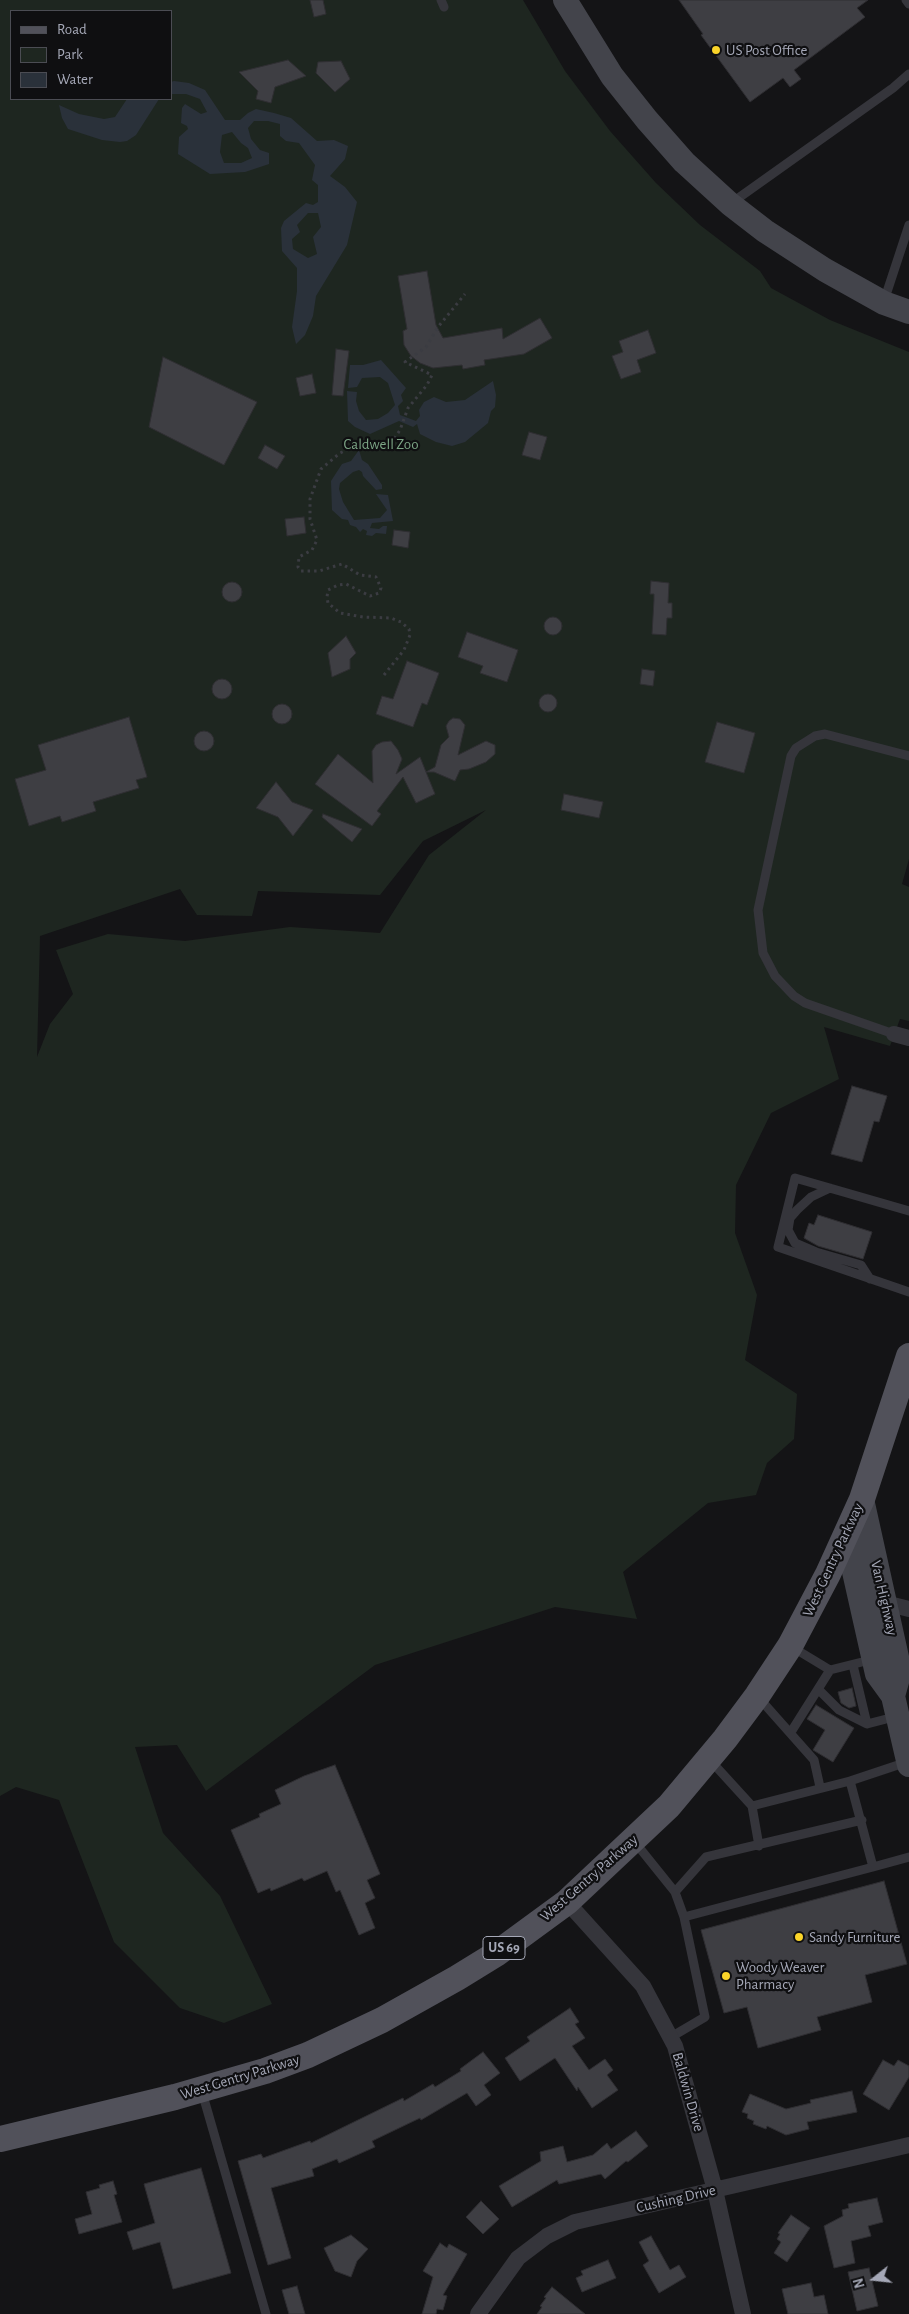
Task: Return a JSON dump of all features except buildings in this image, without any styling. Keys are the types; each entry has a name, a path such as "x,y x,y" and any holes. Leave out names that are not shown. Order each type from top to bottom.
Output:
{"main road":[{"path":"565,0 612,76 647,120 684,162 730,204 765,231 825,270 884,303 909,312"},
{"name":"West Gentry Parkway","path":"0,2139 201,2090 308,2055 382,2020 496,1954 567,1902 669,1806 709,1759 757,1696 790,1646 828,1574 862,1500 909,1356"},
{"name":"Van Highway","path":"862,1500 900,1671 896,1706"},
{"name":"Van Highway","path":"846,1536 864,1662 877,1674 896,1706 909,1763"}],"street":[{"path":"885,1603 909,1609"},
{"name":"Baldwin Drive","path":"567,1902 643,1986 671,2037 687,2083 716,2190 743,2314"},
{"name":"Cushing Drive","path":"478,2314 518,2258 547,2236 575,2222 909,2145"}],"lane":[{"path":"906,0 909,4"},
{"path":"730,204 893,88 909,74"},
{"path":"884,303 905,254 909,225"},
{"path":"902,1036 805,1003 794,996 775,976 763,953 758,910 791,756 796,748 815,736 825,734 909,756"},
{"path":"909,1211 795,1178 778,1247 909,1292"},
{"path":"830,1188 811,1197 797,1210 790,1218 788,1230 796,1242 802,1246 816,1252 861,1264 870,1279"},
{"path":"790,1646 830,1670 864,1662 867,1724"},
{"path":"791,1732 830,1670"},
{"path":"818,1689 839,1710 867,1724"},
{"path":"757,1696 814,1760 820,1788"},
{"path":"867,1724 896,1706"},
{"path":"709,1759 752,1806 759,1846"},
{"path":"752,1806 850,1781 909,1763"},
{"path":"850,1781 862,1820 873,1867"},
{"path":"675,1892 706,1857 759,1846 862,1820"},
{"path":"633,1841 675,1892 684,1917 705,2018 671,2037"},
{"path":"684,1917 909,1857"},
{"path":"201,2090 266,2314"}],"path":[{"path":"384,675 404,650 410,635 409,629 401,622 391,618 363,617 340,612 332,607 327,597 328,590 332,587 346,584 370,596 379,593 380,588 376,577 360,575 342,564 318,571 306,573 301,571 297,562 299,557 312,550 317,540 309,510 310,499 321,468 340,453 354,446 370,449 378,448 394,439 407,412 432,376 405,362 426,348 438,327 465,294"}],"green space":[{"name":"Caldwell Zoo","path":"0,0 523,0 565,71 610,131 656,183 700,225 760,271 771,288 830,320 909,352 909,859 902,884 909,887 909,1021 900,1019 890,1046 824,1027 839,1079 771,1113 736,1185 735,1233 757,1295 745,1360 797,1394 794,1439 767,1463 756,1495 708,1503 623,1572 637,1619 555,1607 375,1665 206,1791 177,1745 135,1747 163,1833 220,1896 272,2004 224,2023 180,2008 114,1942 59,1800 16,1787 0,1796","holes":["486,810 429,855 380,933 290,927 185,941 108,934 56,950 73,994 50,1024 37,1057 40,936 180,889 197,915 252,916 258,891 380,895 423,841"]}],"water":[{"path":"172,82 189,83 205,90 225,120 240,120 256,109 291,118 317,141 334,140 348,146 345,159 330,176 345,187 357,202 347,245 316,296 313,316 305,335 296,344 292,327 297,291 297,268 282,251 281,228 284,221 306,203 313,205 318,202 318,185 312,180 315,165 299,143 286,141 280,136 280,124 268,121 254,121 248,128 251,139 260,150 269,153 269,164 245,172 210,174 178,154 179,137 188,129 187,126 181,123 182,108 185,104 201,114 207,112 200,99 186,94 172,94","holes":["232,132 248,148 252,158 241,163 224,163 220,152 222,135","308,213 318,213 321,227 313,237 317,254 308,258 293,249 292,239 300,232 297,225"]},
{"path":"126,100 158,100 136,135 127,141 120,142 102,140 68,129 62,118 59,105 79,114 104,119 115,117"},
{"path":"381,360 406,388 401,395 403,401 398,406 400,415 416,421 420,416 419,410 424,402 434,397 446,402 465,400 493,381 496,395 495,407 491,411 488,423 465,442 452,446 436,442 420,434 417,424 413,427 399,421 370,434 355,427 348,421 347,391 357,392 356,401 359,411 366,420 378,419 388,413 395,405 388,383 380,377 362,378 357,387 348,388 350,365 363,365"},
{"path":"359,450 362,460 368,464 382,485 382,489 376,490 359,470 353,472 340,483 339,489 343,502 354,520 380,518 387,510 376,494 388,495 393,521 372,523 370,528 379,529 387,526 386,534 366,535 367,531 363,529 360,532 356,527 350,525 348,520 342,519 332,510 331,481 342,464 351,461"}],"place":[{"name":"US Post Office","path":"716,50"},
{"name":"Sandy Furniture","path":"799,1937"},
{"name":"Woody Weaver Pharmacy","path":"726,1976"}]}
